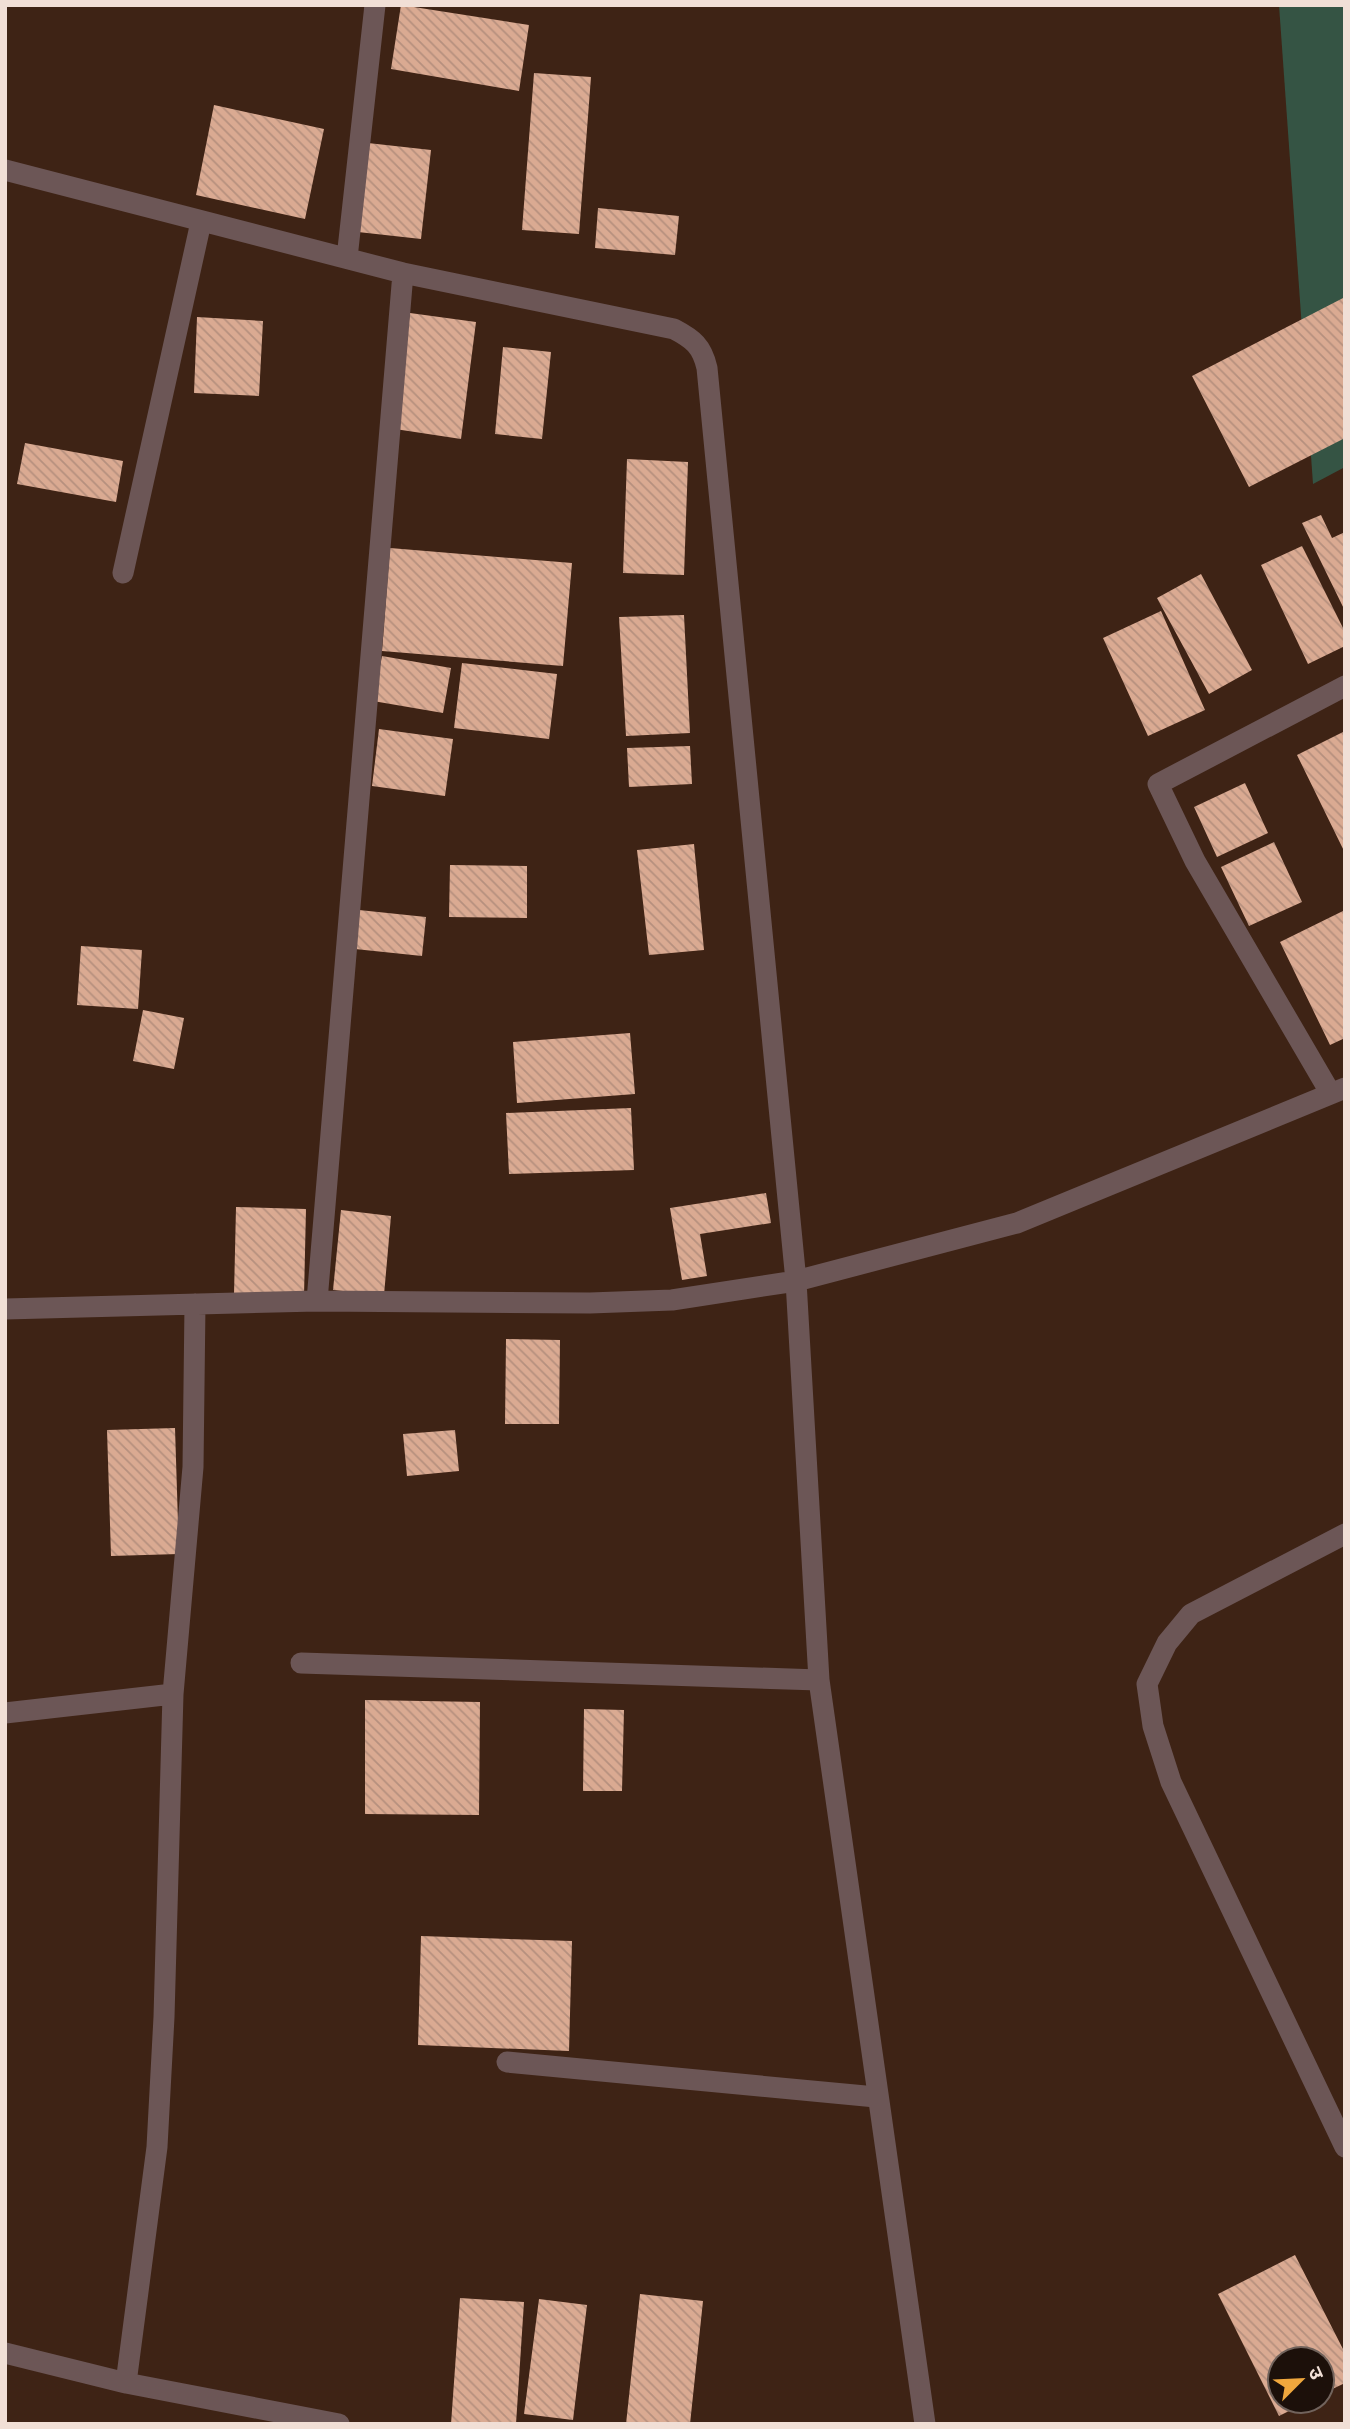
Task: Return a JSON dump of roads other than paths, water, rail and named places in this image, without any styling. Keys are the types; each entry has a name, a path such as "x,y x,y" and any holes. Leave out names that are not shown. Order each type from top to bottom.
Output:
{"street":[{"path":"347,258 375,5"},
{"path":"5,170 404,273 674,329 693,338 703,351 710,396 796,1281 819,1680 876,2097 925,2424"},
{"path":"123,573 201,222"},
{"path":"317,1301 404,273"},
{"path":"5,1309 317,1301 617,1302 672,1300 796,1281 1017,1223 1338,1091 1195,861 1158,784 1345,687"},
{"path":"126,2383 157,2147 164,2017 173,1694 193,1467 195,1304"},
{"path":"1345,1534 1191,1614 1167,1643 1147,1684 1153,1726 1171,1782 1345,2147"},
{"path":"301,1663 819,1680"},
{"path":"5,1713 173,1694"},
{"path":"507,2062 876,2097"},
{"path":"5,2353 126,2383 339,2424"}]}
